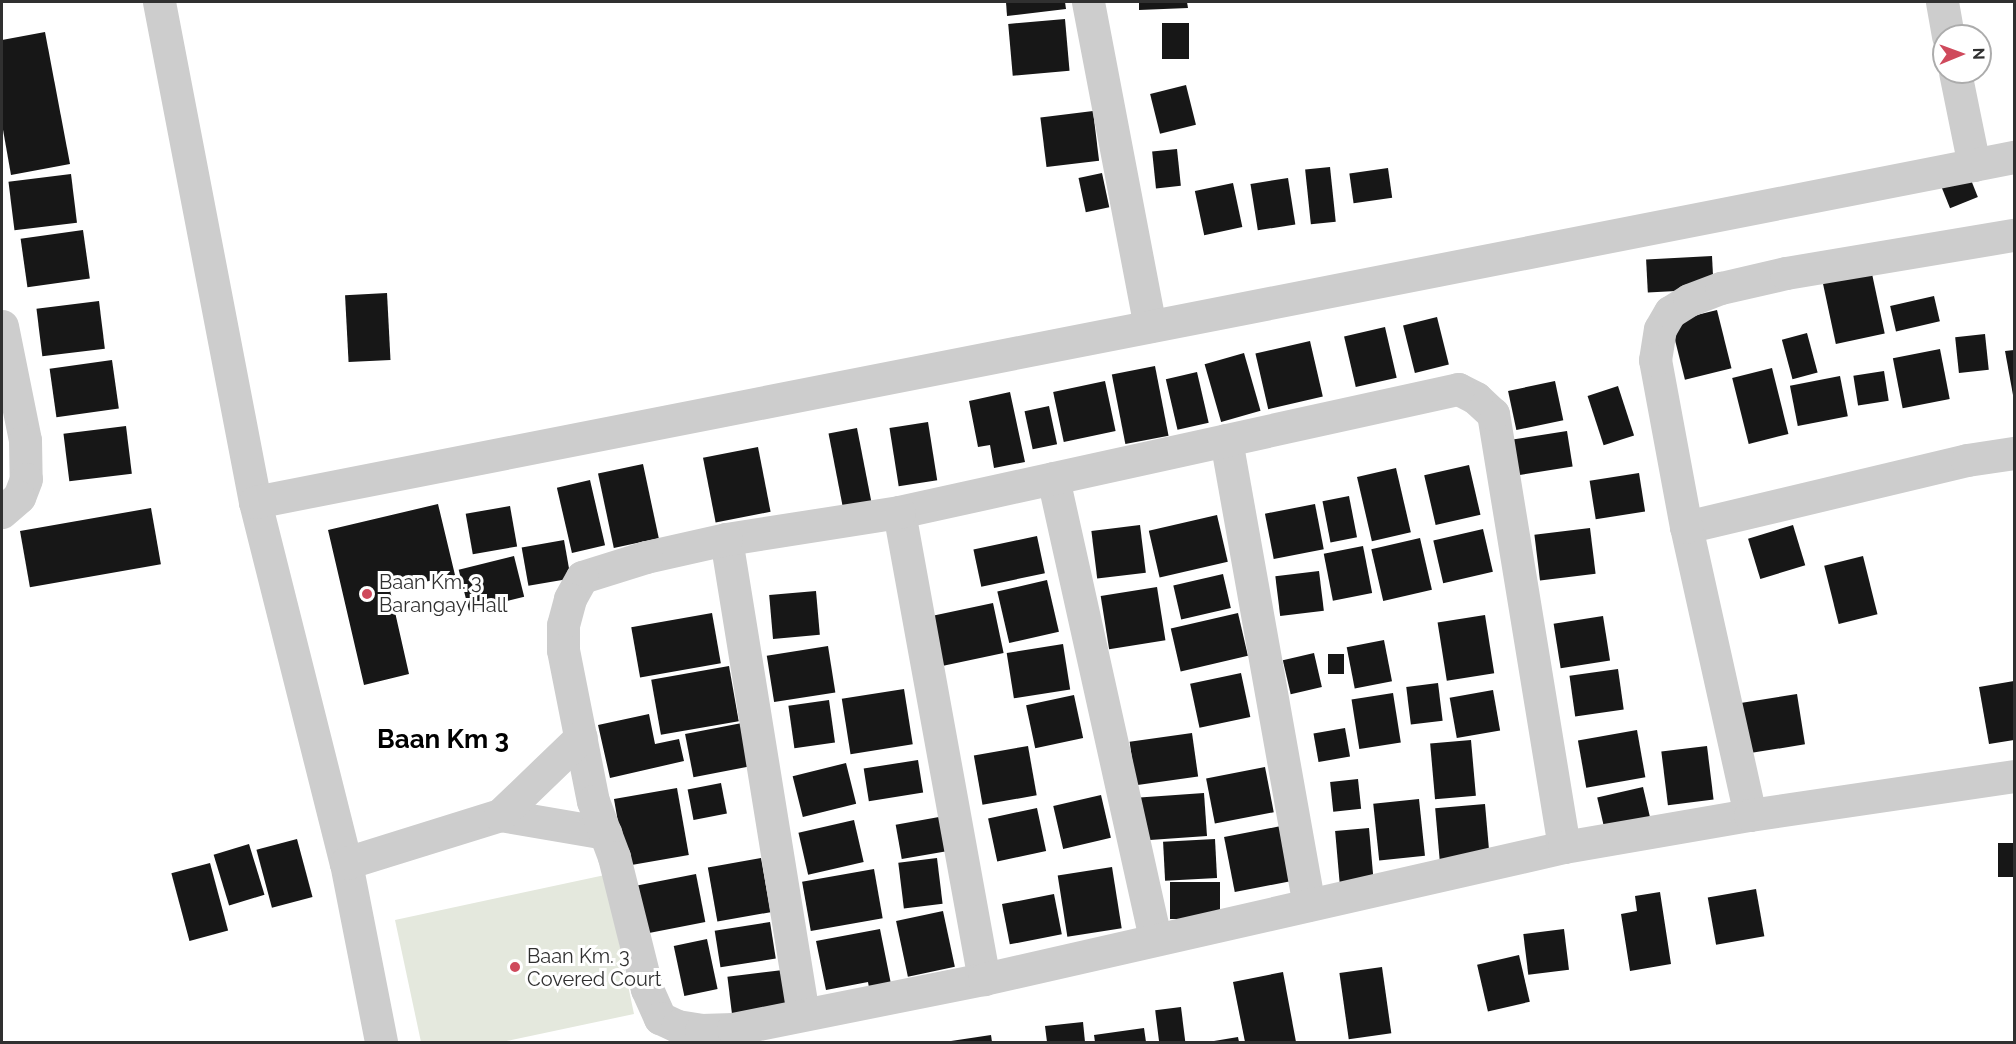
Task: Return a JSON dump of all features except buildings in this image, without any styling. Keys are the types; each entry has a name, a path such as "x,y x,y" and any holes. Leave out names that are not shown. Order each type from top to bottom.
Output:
{"street":[{"path":"159,2 255,502 346,863 381,1042"},
{"path":"1088,2 1150,326"},
{"path":"1942,2 1946,24"},
{"path":"1957,84 1974,165"},
{"path":"255,502 2014,157"},
{"path":"1750,815 1686,526 1655,360 1660,329 1670,312 1689,300 1721,288 1786,273 2014,235"},
{"path":"2,326 25,440 26,479 19,496 2,512"},
{"path":"1564,847 1493,414 1476,398 1458,389 899,512 726,539 646,557 582,577 570,599 563,624 563,650 593,801 630,914 647,989 660,1018 677,1026 723,1029 984,979 1564,847 1750,815 2014,776"},
{"path":"1226,440 1310,905"},
{"path":"1686,526 1967,460 2014,453"},
{"path":"1053,478 1155,939"},
{"path":"899,512 984,979"},
{"path":"726,539 803,1014"},
{"path":"346,863 500,815 581,738"},
{"path":"500,815 605,833"}],"shaded area":[{"name":"Baan Km. 3 Covered Court","path":"605,875 634,1014 502,1042 421,1042 395,920"}],"place":[{"name":"Baan Km. 3 Barangay Hall","path":"367,594"},
{"name":"Baan Km. 3 Covered Court","path":"515,967"}],"district":[{"name":"Baan Km 3","path":"443,740"}]}
